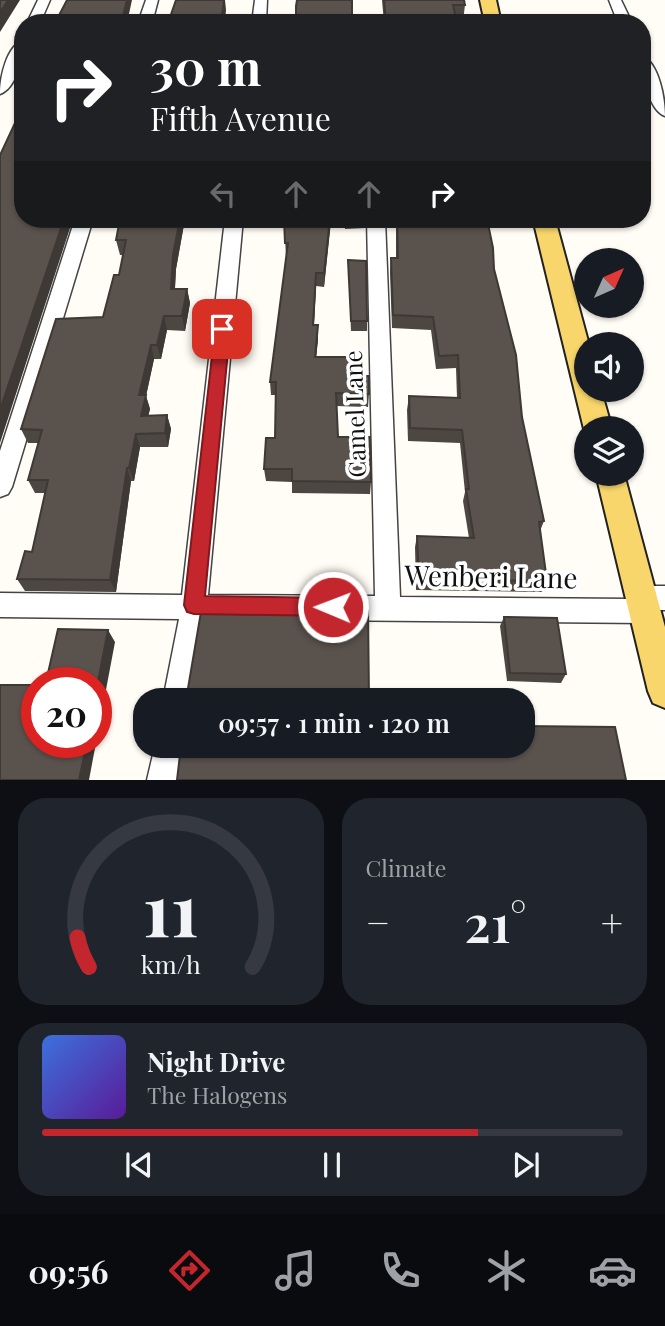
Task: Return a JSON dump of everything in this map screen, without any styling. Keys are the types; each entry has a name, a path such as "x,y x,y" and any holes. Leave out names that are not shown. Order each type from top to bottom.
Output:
{"main road":[{"path":"546,228 574,335"},
{"path":"614,486 651,602 665,691"}],"street":[{"path":"0,90 14,62"},
{"path":"651,81 665,111"},
{"path":"0,486 81,228"},
{"path":"179,688 194,605 233,228"},
{"name":"Camel Lane","path":"376,228 388,608"},
{"name":"Wenberi Lane","path":"0,605 388,608 651,602"},
{"path":"162,780 167,758"}],"building":[{"path":"0,0 8,0 0,13"},
{"path":"67,0 127,0 123,14 60,14"},
{"path":"176,0 224,0 222,14 171,14"},
{"path":"297,0 352,0 352,14 296,14"},
{"path":"384,0 464,0 465,5 453,5 455,14 385,14"},
{"path":"14,125 14,228 61,228 0,410 0,155"},
{"path":"118,228 178,228 171,289 187,289 182,316 164,316 157,345 151,345 139,395 146,395 141,416 167,415 165,433 136,434 127,468 110,580 17,579 25,551 32,552 48,480 28,480 42,430 21,429 56,319 103,317 114,275 119,275 126,240 116,240"},
{"path":"284,228 329,228 324,273 316,273 313,325 318,325 315,357 352,357 352,376 369,376 369,394 336,393 338,437 370,437 371,482 292,481 292,469 264,469 266,438 275,438 276,382 270,382 288,243 285,243"},
{"path":"397,228 489,228 494,269 516,355 522,417 544,521 539,522 547,581 419,579 417,536 474,538 466,489 469,489 462,430 410,428 409,396 460,398 458,355 439,356 433,317 393,315 391,258 398,258"},
{"path":"348,260 366,261 367,321 351,321"},
{"path":"202,606 368,608 369,688 188,688"},
{"path":"504,617 557,618 566,674 510,673"},
{"path":"58,629 108,630 101,667 49,667"},
{"path":"0,685 21,685 21,758 84,758 79,780 0,780"},
{"path":"535,726 615,727 626,780 177,780 180,758 535,758"}],"route":[{"path":"222,329 194,605 333,607"}]}
